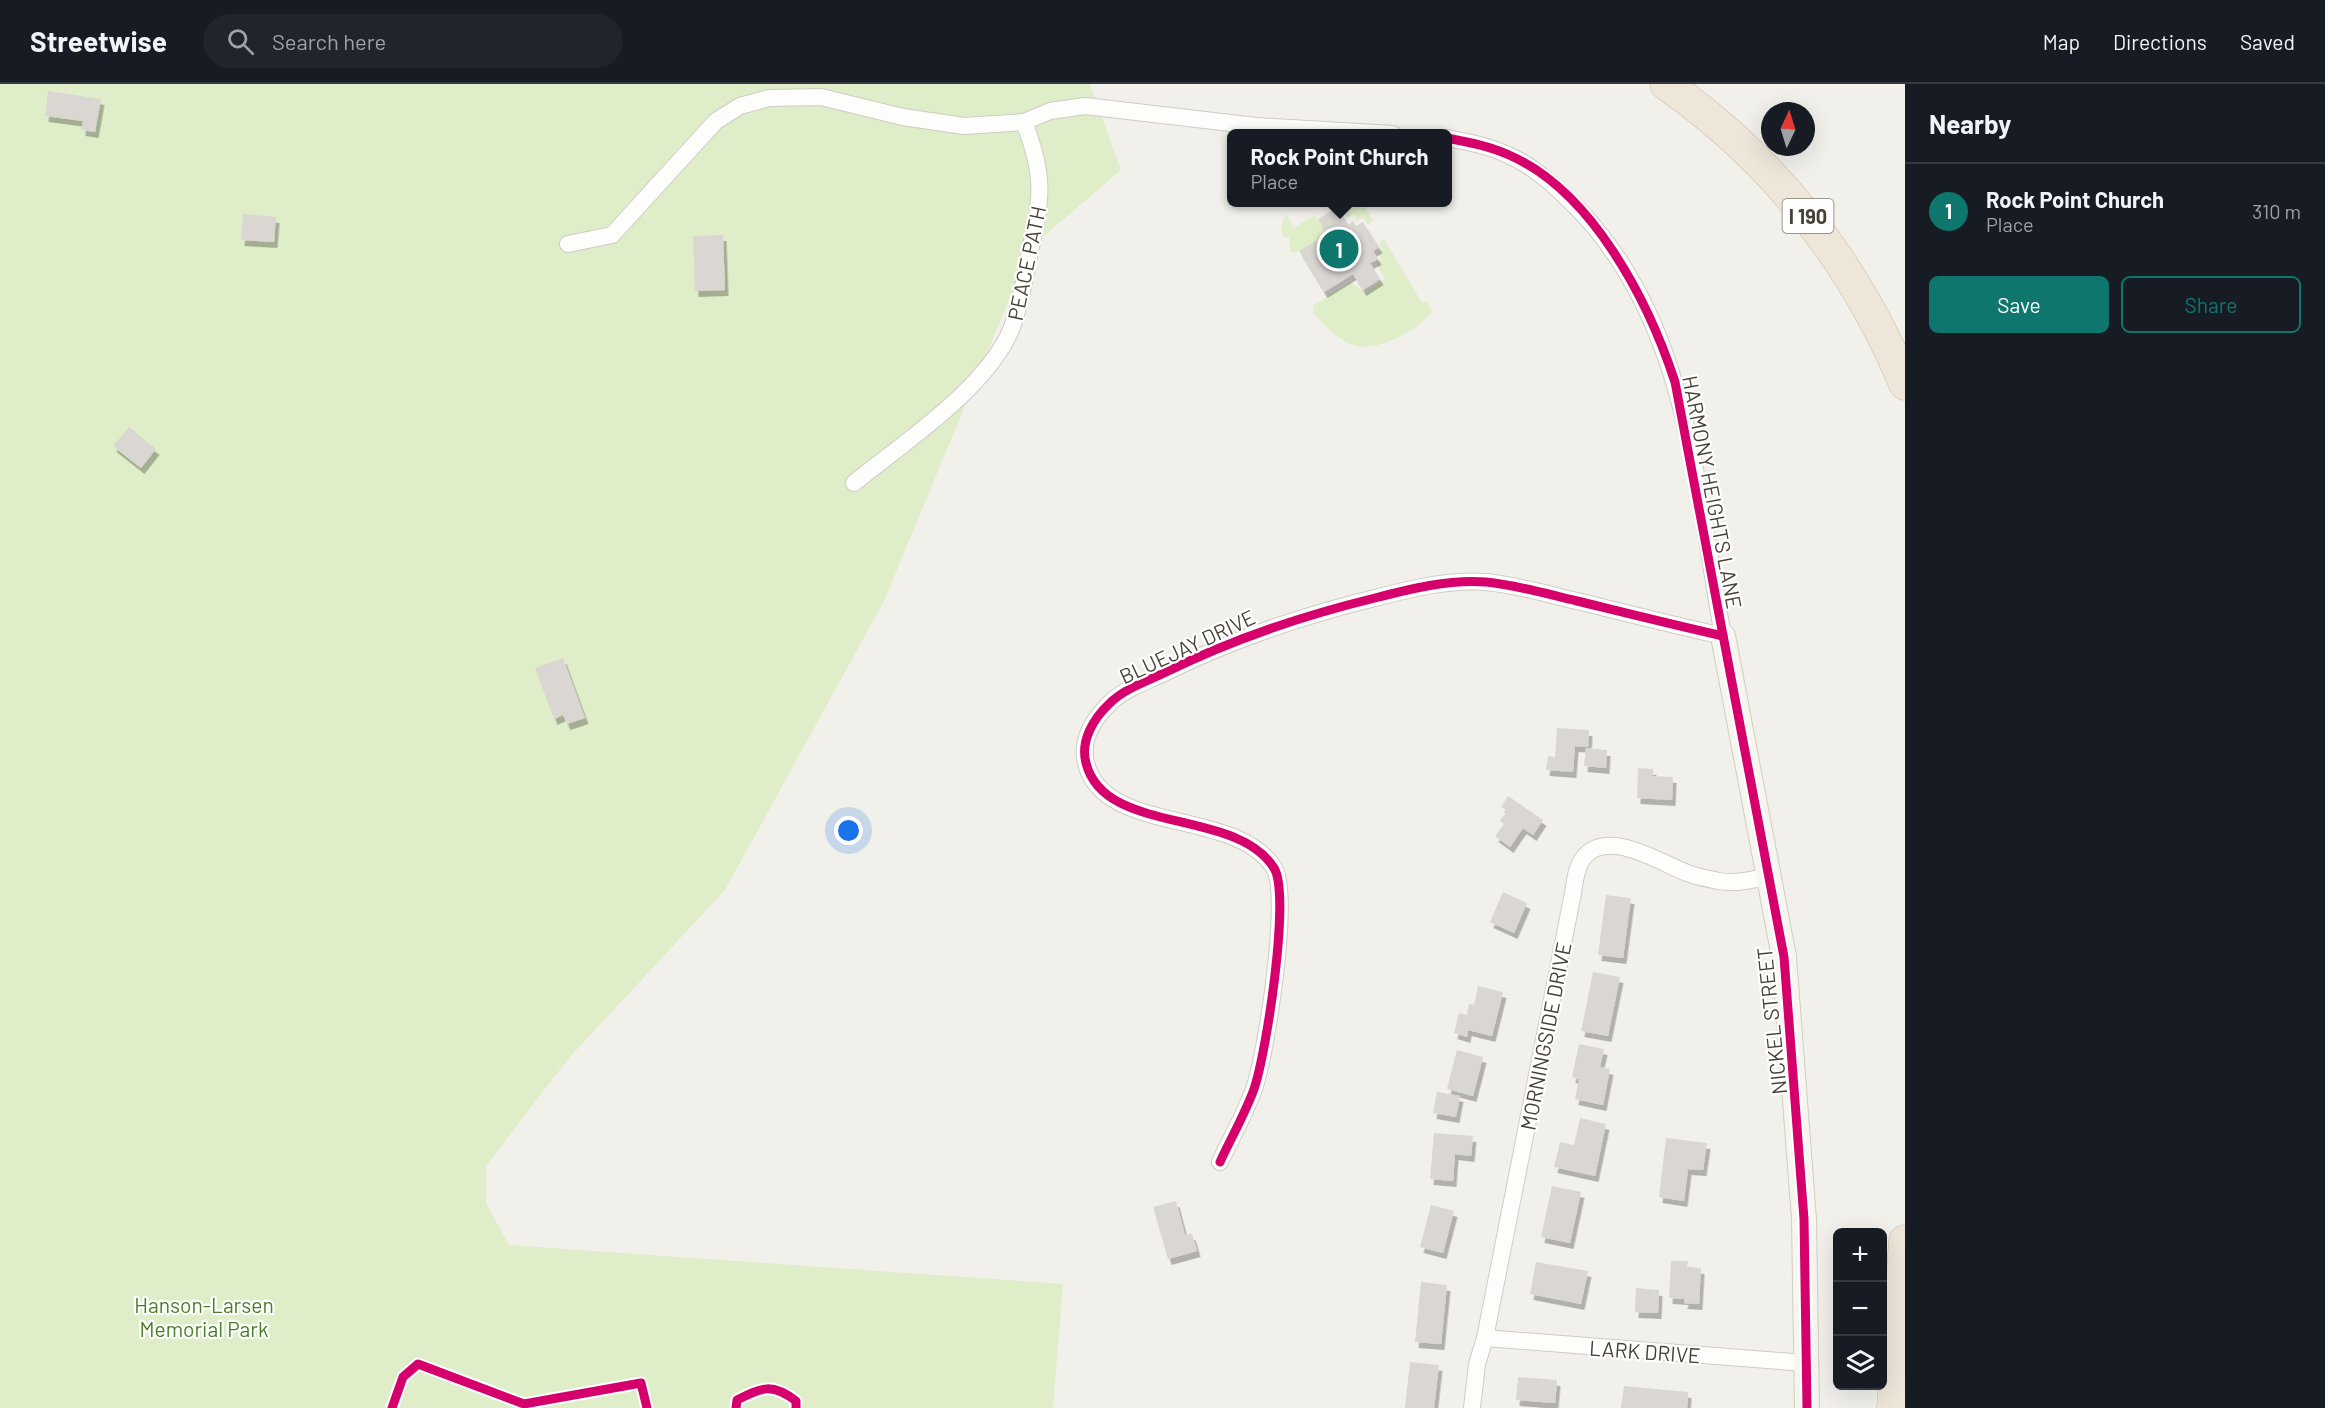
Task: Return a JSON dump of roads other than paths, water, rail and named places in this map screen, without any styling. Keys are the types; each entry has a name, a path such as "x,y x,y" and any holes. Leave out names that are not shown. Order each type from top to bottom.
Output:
{"highway":[{"name":"I 190","path":"1666,84 1743,144 1808,217 1858,288 1905,384"},
{"path":"1893,1408 1905,1241"}],"street":[{"path":"568,244 612,235 716,121 740,106 769,98 821,98 937,124 964,126 1024,122 1050,111 1085,106 1256,126 1307,129"},
{"name":"PEACE PATH","path":"854,483 969,389 998,353 1012,328 1040,203 1035,150 1024,122"},
{"name":"HARMONY HEIGHTS LANE","path":"1452,139 1482,145 1511,156 1545,179 1591,222 1637,288 1661,340 1675,382 1723,636"},
{"name":"BLUEJAY DRIVE","path":"1220,1162 1255,1088 1280,929 1281,892 1275,869 1261,855 1239,841 1206,828 1116,802 1097,786 1086,763 1085,740 1096,719 1112,701 1199,656 1300,616 1407,590 1457,583 1485,582 1525,589 1723,636"},
{"name":"NICKEL STREET","path":"1723,636 1784,957 1804,1219 1807,1408"},
{"name":"MORNINGSIDE DRIVE","path":"1472,1408 1477,1364 1485,1338 1573,893 1578,869 1585,856 1604,847 1633,848 1689,874 1721,882 1742,882 1769,876"},
{"name":"LARK DRIVE","path":"1485,1338 1805,1363"}],"place":[{"name":"Rock Point Church","path":"1339,249"}],"park label":[{"name":"Hanson-Larsen Memorial Park","path":"204,1316"}]}
